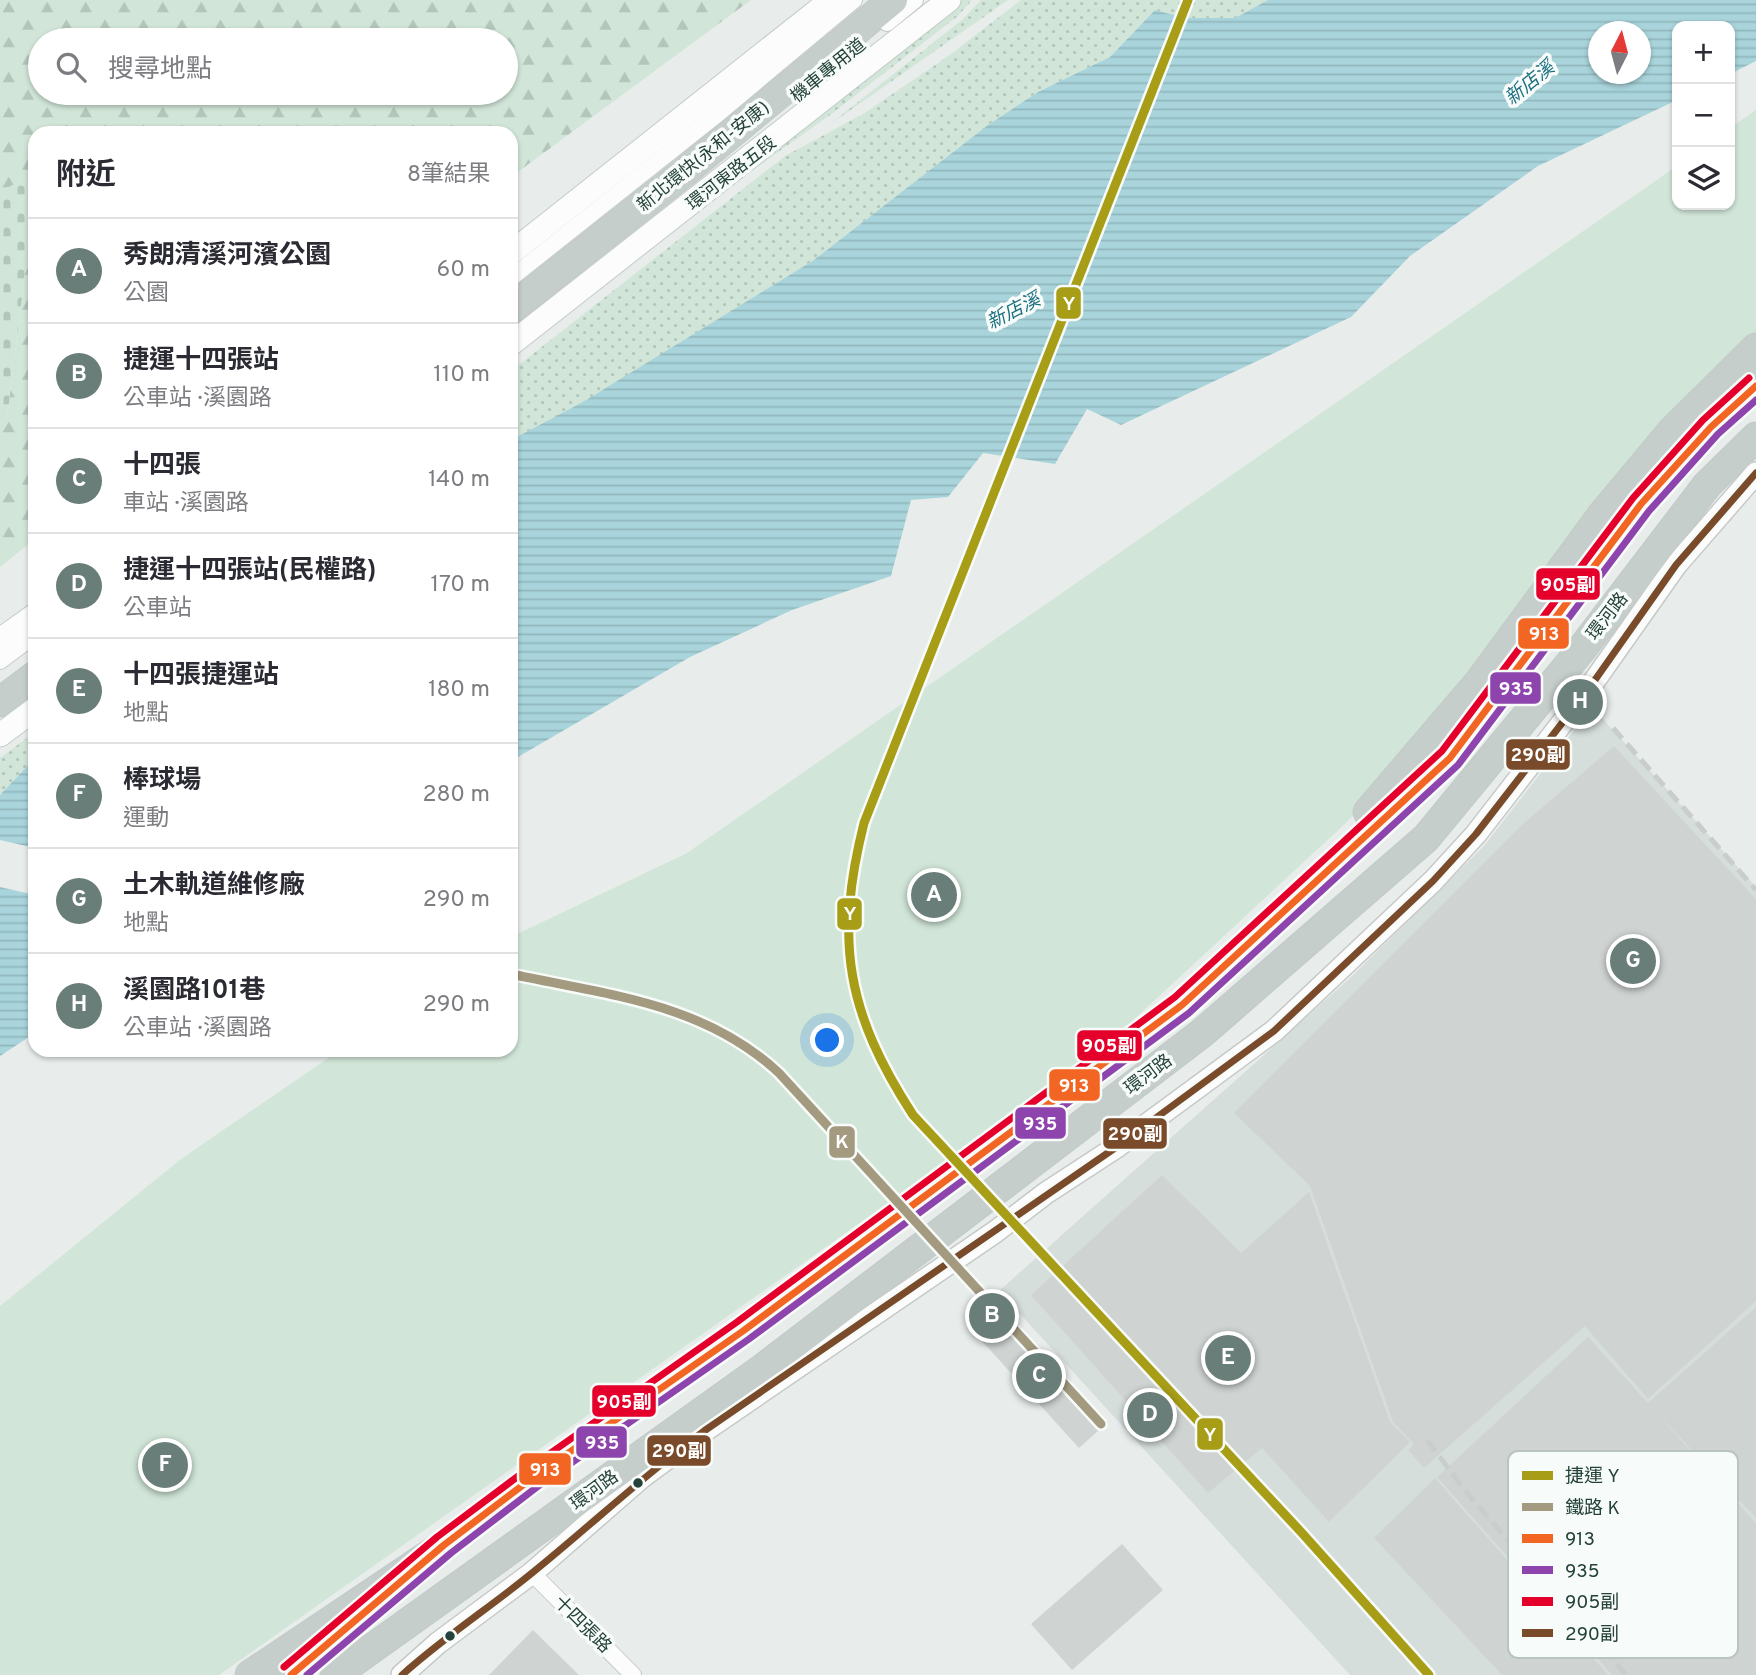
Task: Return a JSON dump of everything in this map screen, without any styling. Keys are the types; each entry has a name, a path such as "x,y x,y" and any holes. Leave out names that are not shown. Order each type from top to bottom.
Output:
{"highway":[{"name":"新北環快(永和-安康)","path":"518,289 875,0"},
{"name":"新北環快(永和-安康)","path":"518,303 688,169 893,0"},
{"path":"1275,919 1447,722 1637,473 1673,430 1756,348"},
{"name":"環河路","path":"250,1675 444,1545 531,1479 743,1331 1182,1005 1450,758 1642,504 1711,428 1756,386"},
{"name":"環河路","path":"335,1675 762,1369 1202,1033 1416,847 1581,650 1707,485 1756,436"},
{"path":"0,684 28,664"},
{"path":"0,702 28,681"},
{"path":"291,1675 444,1545"},
{"path":"326,1675 398,1628"}],"main road":[{"path":"518,247 831,0"},
{"name":"環河東路五段","path":"518,339 949,0"},
{"path":"0,640 28,620"},
{"path":"0,735 28,714"}],"street":[{"name":"機車專用道","path":"518,272 713,117 853,0"},
{"name":"機車專用道","path":"518,319 915,0"},
{"path":"402,1675 438,1643 532,1573 642,1477 704,1431 995,1232 1046,1193 1115,1149 1274,1031 1433,881 1476,834 1549,742 1676,565 1756,473"},
{"path":"0,660 28,640"},
{"path":"0,716 28,695"},
{"name":"十四張路","path":"532,1573 633,1675"}],"shaded area":[{"path":"1592,707 1756,887 1756,1675 1350,1675 999,1291 1349,979 1484,846"}],"green space":[{"path":"0,0 751,0 518,172 518,126 28,126 28,178 0,191"},
{"path":"956,0 972,0 958,16 834,112 699,209"},
{"path":"981,0 1008,0 829,125 963,19"},
{"path":"1021,0 1268,0 1235,18 1185,18 1155,10 1110,57 1038,92 988,125 814,260 583,403 518,436 518,366 785,156 863,114 947,57"},
{"path":"1756,110 1756,335 1348,821 1088,1062 219,1675 0,1675 0,1306 181,1159 330,1057 518,1057 518,934 687,853 1672,169 1672,210 1735,210 1735,125"},
{"path":"28,178 28,267 7,418 0,423 0,191"},
{"path":"28,267 28,545 0,567 0,423 7,418"},
{"path":"28,737 28,765 0,795 0,758"}],"water":[{"name":"新店溪","path":"1268,0 1756,0 1756,61 1735,72 1735,21 1672,21 1672,102 1538,166 1410,256 1351,317 1121,425 1087,409 1055,464 983,453 948,497 911,500 891,576 792,610 690,657 518,757 518,436 583,402 814,260 988,125 1038,92 1110,57 1155,10 1185,18 1235,18"},
{"path":"28,765 28,1038 0,1056 0,795"}],"pier":[{"path":"0,840 28,846 28,893 0,887"}],"building":[{"path":"1614,746 1756,899 1756,1301 1648,1399 1585,1326 1424,1468 1408,1450 1414,1444 1393,1422 1310,1186 1234,1113 1524,823"},
{"path":"1162,1175 1241,1253 1309,1192 1390,1422 1410,1442 1329,1522 1262,1448 1208,1493 1031,1295"},
{"path":"1000,1303 1108,1422 1079,1448 971,1329"},
{"path":"1756,1307 1756,1518 1738,1499 1738,1451 1693,1451 1651,1407 1691,1451 1508,1451 1508,1557 1437,1477 1588,1337 1648,1403"},
{"path":"1435,1478 1508,1561 1508,1658 1593,1658 1608,1675 1502,1675 1374,1538"},
{"path":"1738,1503 1756,1523 1756,1675 1612,1675 1597,1658 1738,1658"},
{"path":"1122,1544 1163,1590 1072,1670 1031,1624"},
{"path":"533,1630 579,1675 489,1675"}],"railway":[{"path":"1613,728 1756,890"},
{"path":"1427,1440 1467,1493 1508,1540"},
{"path":"1611,1658 1626,1675"}],"metro line":[{"name":"Y","path":"1188,0 864,823 850,904 852,975 873,1043 913,1115 1302,1533 1429,1675"}],"rail line":[{"name":"K","path":"518,975 653,1005 687,1016 750,1050 779,1073 1101,1424"}],"transit line":[{"name":"905副","path":"284,1667 437,1537 525,1471 737,1322 1175,997 1442,751 1633,498 1703,420 1749,378"},
{"name":"913","path":"291,1675 444,1545 531,1479 743,1331 1182,1005 1450,758 1641,504 1711,427 1756,386"},
{"name":"935","path":"307,1675 451,1553 537,1487 749,1339 1189,1013 1458,765 1649,511 1718,434 1756,400"},
{"name":"290副","path":"402,1675 532,1573 704,1431 1115,1148 1274,1031 1433,881 1476,834 1590,687 1676,565 1756,473"}],"place":[{"name":"溪園路101巷","path":"1580,702"},
{"name":"秀朗清溪河濱公園","path":"934,895"},
{"name":"土木軌道維修廠","path":"1633,961"},
{"name":"捷運十四張站","path":"992,1316"},
{"name":"十四張捷運站","path":"1228,1358"},
{"name":"十四張","path":"1039,1376"},
{"name":"捷運十四張站(民權路)","path":"1150,1415"},
{"name":"棒球場","path":"165,1465"}]}
